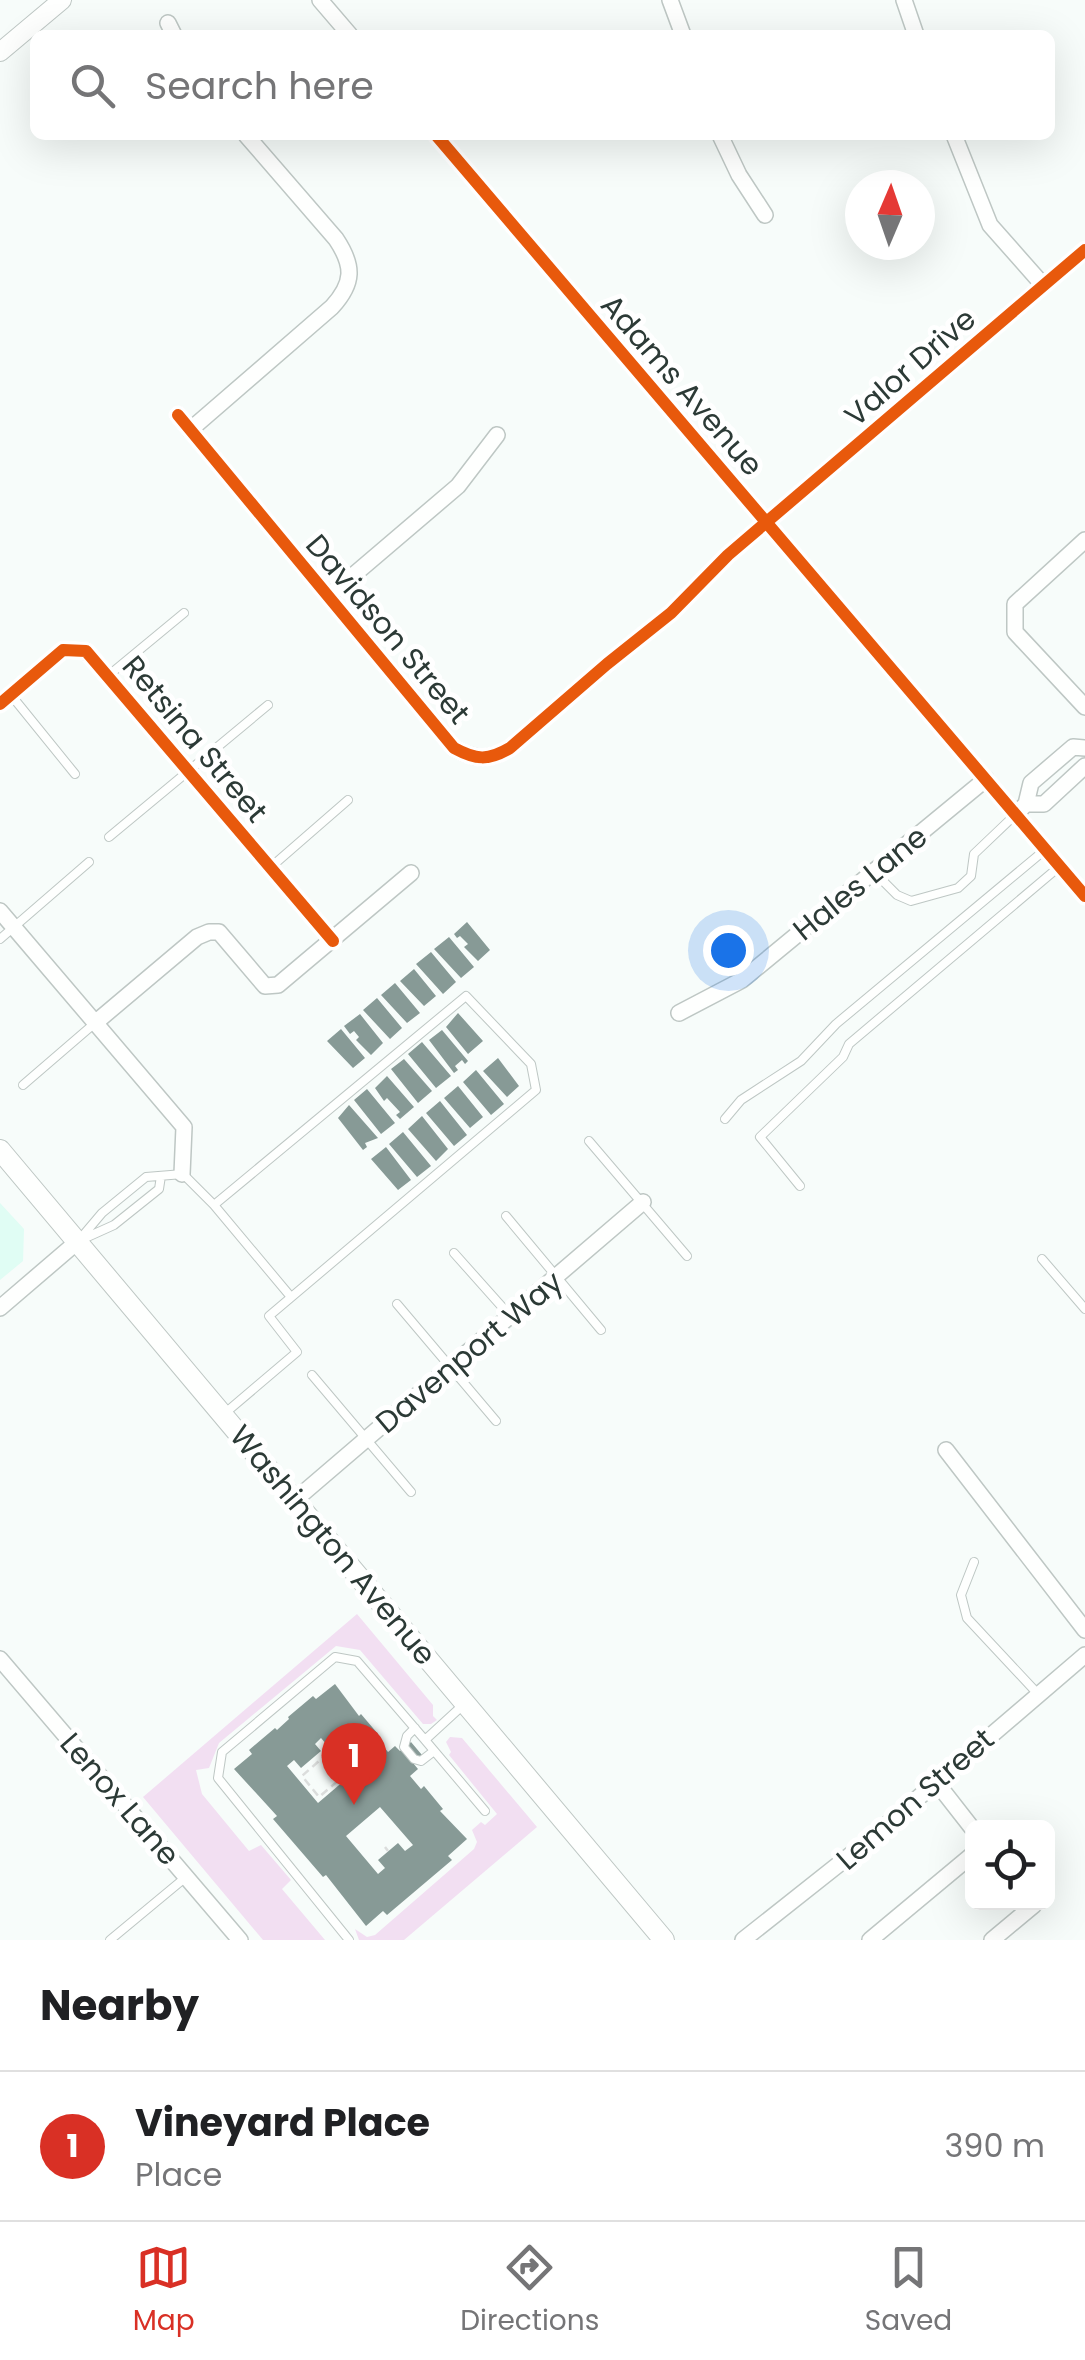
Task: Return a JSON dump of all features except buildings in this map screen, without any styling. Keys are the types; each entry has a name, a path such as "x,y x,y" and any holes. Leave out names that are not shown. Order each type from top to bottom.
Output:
{"main road":[{"name":"Washington Avenue","path":"0,1150 664,1940"}],"street":[{"path":"0,52 62,0"},
{"path":"320,0 346,30"},
{"path":"670,0 681,30"},
{"path":"904,0 914,30"},
{"path":"190,430 332,307 346,292 351,274 348,258 336,239 250,140"},
{"name":"Adams Avenue","path":"440,140 986,779 1021,809 1046,849 1085,896"},
{"path":"722,140 765,215"},
{"path":"956,140 990,225 1044,285"},
{"name":"Valor Drive","path":"767,522 1085,250"},
{"name":"Davidson Street","path":"178,415 454,748 473,758 492,759 510,748 671,613 767,522"},
{"path":"329,596 458,486 497,436"},
{"path":"1085,540 1015,604 1016,632 1085,707"},
{"name":"Retsina Street","path":"6,700 63,650 86,651 333,942"},
{"path":"1021,809 1031,783 1074,747 1085,748"},
{"path":"1054,764 1070,782"},
{"path":"1021,809 1044,804 1085,766"},
{"name":"Hales Lane","path":"679,1012 742,980 986,779"},
{"path":"95,1023 198,937 210,932 220,932 265,986 278,986 411,873"},
{"path":"0,911 184,1127 182,1174"},
{"name":"Davenport Way","path":"295,1500 642,1202"},
{"path":"0,1308 77,1242"},
{"path":"946,1450 1085,1630"},
{"name":"Lemon Street","path":"742,1940 863,1845 1085,1655"},
{"name":"Lenox Lane","path":"0,1658 240,1940"},
{"path":"936,1782 966,1820"},
{"path":"870,1940 965,1861"},
{"path":"992,1940 1028,1910"}],"lane":[{"path":"109,675 184,614"},
{"path":"6,700 75,774"},
{"path":"109,838 268,705"},
{"path":"271,867 348,800"},
{"path":"874,871 905,900 916,901 958,888 971,876 974,854 1021,809"},
{"path":"725,1118 741,1100 800,1061 836,1024 1046,849"},
{"path":"0,939 90,862"},
{"path":"800,1186 760,1137 843,1057 849,1044 1060,866"},
{"path":"214,1205 466,996 531,1064 536,1090 269,1316 297,1352 224,1414"},
{"path":"23,1084 95,1023"},
{"path":"589,1141 686,1256"},
{"path":"77,1242 102,1213 146,1177 182,1174 214,1205 291,1297"},
{"path":"77,1242 114,1225 160,1190 161,1176"},
{"path":"506,1216 601,1330"},
{"path":"454,1253 510,1318"},
{"path":"1042,1259 1085,1308"},
{"path":"397,1304 496,1421"},
{"path":"312,1375 410,1492"},
{"path":"974,1562 961,1594 967,1618 1038,1694"},
{"path":"349,1940 218,1778 222,1752 335,1657 357,1662 486,1812"},
{"path":"424,1740 465,1704"},
{"path":"415,1728 407,1736 404,1748 422,1761 434,1751"},
{"path":"110,1940 186,1876"}],"path":[{"path":"328,1753 346,1774 319,1797 302,1776 315,1764 328,1753"},
{"path":"311,1760 315,1764"}],"shaded area":[{"path":"0,1203 24,1229 23,1261 0,1280"},
{"path":"357,1614 433,1705 437,1720 423,1724 360,1650 336,1646 219,1743 209,1768 196,1770 202,1794 249,1851 261,1845 291,1880 282,1889 325,1940 263,1940 143,1797"},
{"path":"450,1737 462,1738 537,1827 404,1940 359,1940 355,1929 367,1937 375,1935 474,1849 477,1842 472,1830 497,1814 449,1755 446,1742"}],"cycle path":[{"path":"440,140 1085,896"},
{"path":"178,415 454,748 476,757 488,757 510,748 671,613 728,555 1085,250"},
{"path":"0,704 63,650 86,651 333,941"}],"place":[{"name":"Vineyard Place","path":"354,1805"}]}
